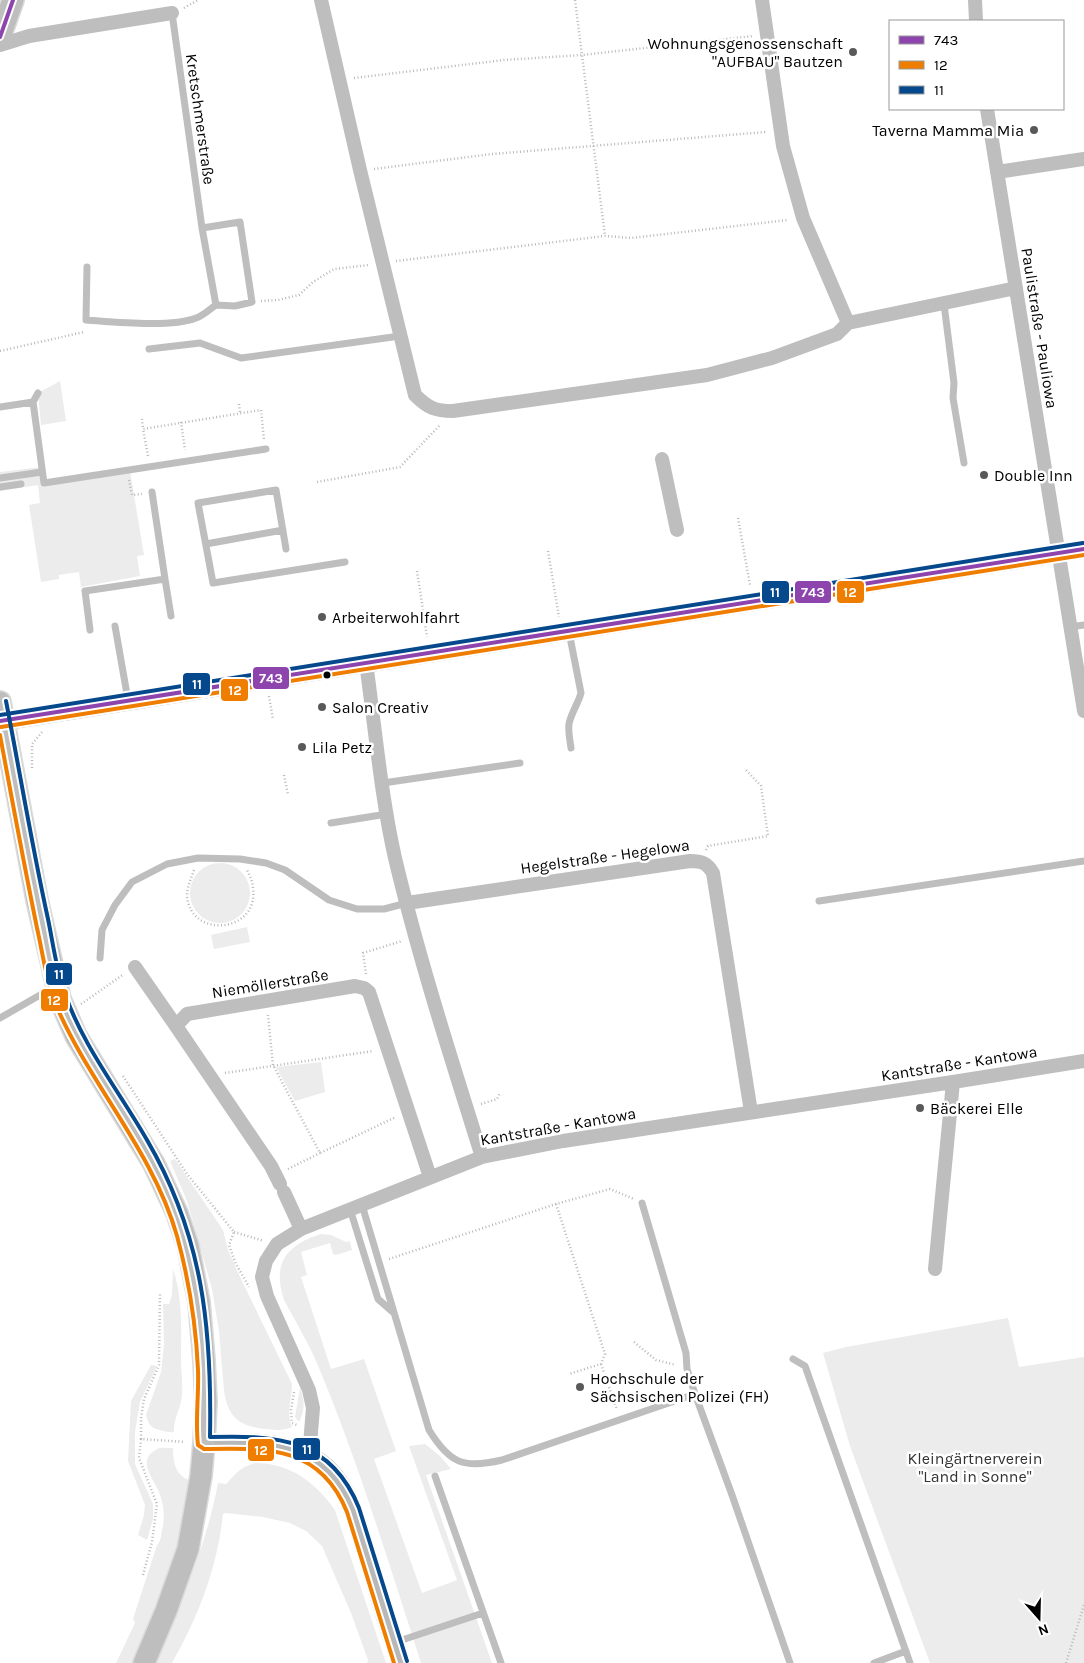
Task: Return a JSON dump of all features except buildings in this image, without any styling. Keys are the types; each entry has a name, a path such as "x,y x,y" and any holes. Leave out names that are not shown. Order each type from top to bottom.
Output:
{"main road":[{"path":"0,37 13,0"},
{"path":"144,1663 166,1611 188,1549 201,1476 204,1443 204,1360 199,1302 185,1238 177,1213 154,1164 76,1036 60,999 37,900 1,715 40,715 1084,549"},
{"path":"204,1443 260,1442 309,1456 324,1466 342,1487 355,1516 401,1663"}],"street":[{"path":"321,0 415,395 425,405 438,411 453,411 707,375 772,358 837,334 848,323 1016,288"},
{"path":"762,0 780,130 802,218 848,323"},
{"path":"975,0 976,20"},
{"path":"0,45 29,36 172,13"},
{"name":"Paulistraße - Pauliowa","path":"987,110 1058,553 1077,626 1084,711"},
{"path":"997,172 1084,159"},
{"path":"662,460 677,530"},
{"path":"366,663 388,814 406,903 482,1157"},
{"name":"Hegelstraße - Hegelowa","path":"406,903 690,861 702,861 709,866 713,873 750,1112"},
{"path":"134,967 176,1026 280,1183 301,1229"},
{"name":"Niemöllerstraße","path":"176,1026 187,1014 355,986 364,988"},
{"path":"364,988 368,992 430,1177"},
{"name":"Kantstraße - Kantowa","path":"309,1456 313,1408 309,1390 267,1296 262,1276 266,1261 277,1244 301,1229 482,1157 563,1141 953,1082 1084,1060"},
{"path":"935,1269 953,1082"}],"lane":[{"name":"Kretschmerstraße","path":"172,13 202,228 216,305"},
{"path":"87,267 86,320 159,323 179,321 196,318 216,305 235,306 252,302 240,222 202,228"},
{"path":"944,304 954,383 953,398 964,463"},
{"path":"149,349 200,343 240,358 400,336"},
{"path":"38,393 33,402 36,443 44,484 266,448"},
{"path":"0,407 33,402"},
{"path":"0,478 42,472"},
{"path":"0,487 21,484"},
{"path":"286,549 276,490 198,503 213,583 345,562"},
{"path":"152,492 171,616"},
{"path":"206,544 283,530"},
{"path":"90,630 85,591 165,579"},
{"path":"115,626 128,700"},
{"path":"566,632 581,693 569,723 571,748"},
{"path":"383,783 520,763"},
{"path":"331,823 388,814"},
{"path":"100,958 102,930 115,905 132,882 167,864 198,858 266,863 285,870 329,900 357,909 384,908 406,903"},
{"path":"819,902 1084,861"},
{"path":"0,1018 57,985"},
{"path":"642,1203 686,1352 687,1369 695,1394 790,1663"},
{"path":"356,1207 380,1262 429,1430 449,1457 468,1464 482,1465 502,1460 695,1394"},
{"path":"356,1207 378,1299 395,1314"},
{"path":"794,1359 805,1366 910,1663"},
{"path":"435,1476 501,1663"},
{"path":"394,1643 483,1613"},
{"path":"874,1663 906,1651"}],"path":[{"path":"575,0 605,236"},
{"path":"340,79 504,60 582,55 766,34"},
{"path":"360,170 492,154 780,130"},
{"path":"252,302 278,300 299,295 313,282 334,269 605,236 631,238 802,218"},
{"path":"0,350 90,330"},
{"path":"238,404 240,413"},
{"path":"143,429 260,410 266,448"},
{"path":"317,482 400,466 453,411"},
{"path":"142,419 150,468"},
{"path":"181,422 186,461"},
{"path":"127,471 132,496 152,492"},
{"path":"738,518 753,601"},
{"path":"548,551 566,632"},
{"path":"417,571 430,653"},
{"path":"266,678 273,720"},
{"path":"32,771 32,744 43,732 40,715"},
{"path":"702,861 708,846 768,836 761,786 744,769"},
{"path":"284,775 288,795"},
{"path":"198,858 188,886 187,897 191,908 198,917 208,924 219,926 230,925 240,919 248,911 253,900 254,889 243,860"},
{"path":"364,988 367,982 363,952 415,937"},
{"path":"80,1005 134,967"},
{"path":"267,1001 274,1065 320,1153"},
{"path":"209,1075 387,1048"},
{"path":"123,1076 187,1174 234,1232 277,1244"},
{"path":"467,1108 497,1099 500,1093"},
{"path":"280,1183 320,1153 408,1111"},
{"path":"380,1262 556,1204 610,1189 642,1203"},
{"path":"556,1204 605,1354 601,1364 621,1419"},
{"path":"234,1232 229,1246 249,1288"},
{"path":"143,1576 152,1542 157,1504 139,1458 141,1418 144,1399 159,1365 160,1294"},
{"path":"634,1342 656,1360 687,1369"},
{"path":"569,1374 601,1364"},
{"path":"296,1385 291,1410 292,1423 312,1433"},
{"path":"141,1439 204,1443"},
{"path":"1066,1663 1084,1605"}],"green space":[{"path":"60,381 66,421 41,425 38,393"},
{"path":"41,467 44,483 130,471 144,555 137,556 140,576 81,587 79,572 59,575 59,579 41,582 29,505 40,503 38,485 0,491 0,472"},
{"path":"220,863 232,865 245,876 250,893 248,905 237,918 220,923 208,921 195,910 190,893 192,881 203,868"},
{"path":"247,927 250,942 214,949 211,935"},
{"path":"321,1062 325,1092 295,1101 276,1067"},
{"path":"175,1159 223,1230 228,1250 292,1384 289,1411 292,1427 276,1430 256,1428 236,1419 228,1407 224,1391 219,1331 212,1289 187,1201 170,1161"},
{"path":"321,1234 331,1235 346,1242 350,1241 352,1250 336,1255 333,1254 330,1243 301,1252 307,1275 301,1277 331,1369 364,1359 396,1451 374,1459 422,1593 457,1580 409,1446 425,1444 440,1456 451,1469 426,1475 492,1663 421,1663 373,1514 334,1404 307,1342 284,1300 280,1276 281,1266 285,1258 299,1244"},
{"path":"173,1269 180,1303 182,1391 174,1432 172,1432 152,1427 146,1415 161,1372 164,1344 163,1304 169,1304 172,1295"},
{"name":"Kleingärtnerverein \"Land in Sonne\"","path":"1008,1318 1019,1367 1084,1357 1084,1663 930,1663 850,1446 823,1353 846,1347"},
{"path":"151,1365 157,1366 140,1402 135,1432 135,1464 153,1504 153,1519 147,1540 138,1535 145,1505 128,1461 131,1401"},
{"path":"300,1388 304,1405 299,1422 295,1417"},
{"path":"159,1448 173,1448 177,1470 183,1477 193,1482 173,1566 152,1622 133,1663 116,1663 135,1623 133,1619 163,1526 164,1517 160,1495 150,1475 147,1463 152,1453"},
{"path":"255,1463 279,1466 301,1476 319,1491 335,1510 386,1663 367,1663 368,1660 351,1613 322,1546 306,1531 290,1523 263,1517 225,1513 223,1514 211,1573 191,1627 172,1663 153,1663 200,1553 218,1483 226,1484 242,1469"}],"transit line":[{"name":"743","path":"0,37 13,0"},
{"name":"11","path":"0,715 1083,543"},
{"name":"743","path":"0,721 1084,549"},
{"name":"12","path":"1,727 1084,555"},
{"name":"11","path":"6,701 31,837 64,991 91,1049 147,1140 166,1176 181,1212 192,1247 206,1320 209,1358 210,1437 258,1437 279,1440 317,1454 333,1467 347,1485 359,1508 407,1661"},
{"name":"12","path":"0,735 47,977 56,1005 86,1063 153,1175 177,1236 185,1269 196,1336 198,1445 204,1449 249,1449 289,1455 306,1462 322,1474 336,1490 347,1512 394,1663"}],"place":[{"name":"Wohnungsgenossenschaft \"AUFBAU\" Bautzen","path":"853,52"},
{"name":"Taverna Mamma Mia","path":"1034,130"},
{"name":"Double Inn","path":"984,475"},
{"name":"Arbeiterwohlfahrt","path":"322,617"},
{"name":"Salon Creativ","path":"322,707"},
{"name":"Lila Petz","path":"302,747"},
{"name":"Bäckerei Elle","path":"920,1108"},
{"name":"Hochschule der Sächsischen Polizei (FH)","path":"580,1387"}]}
